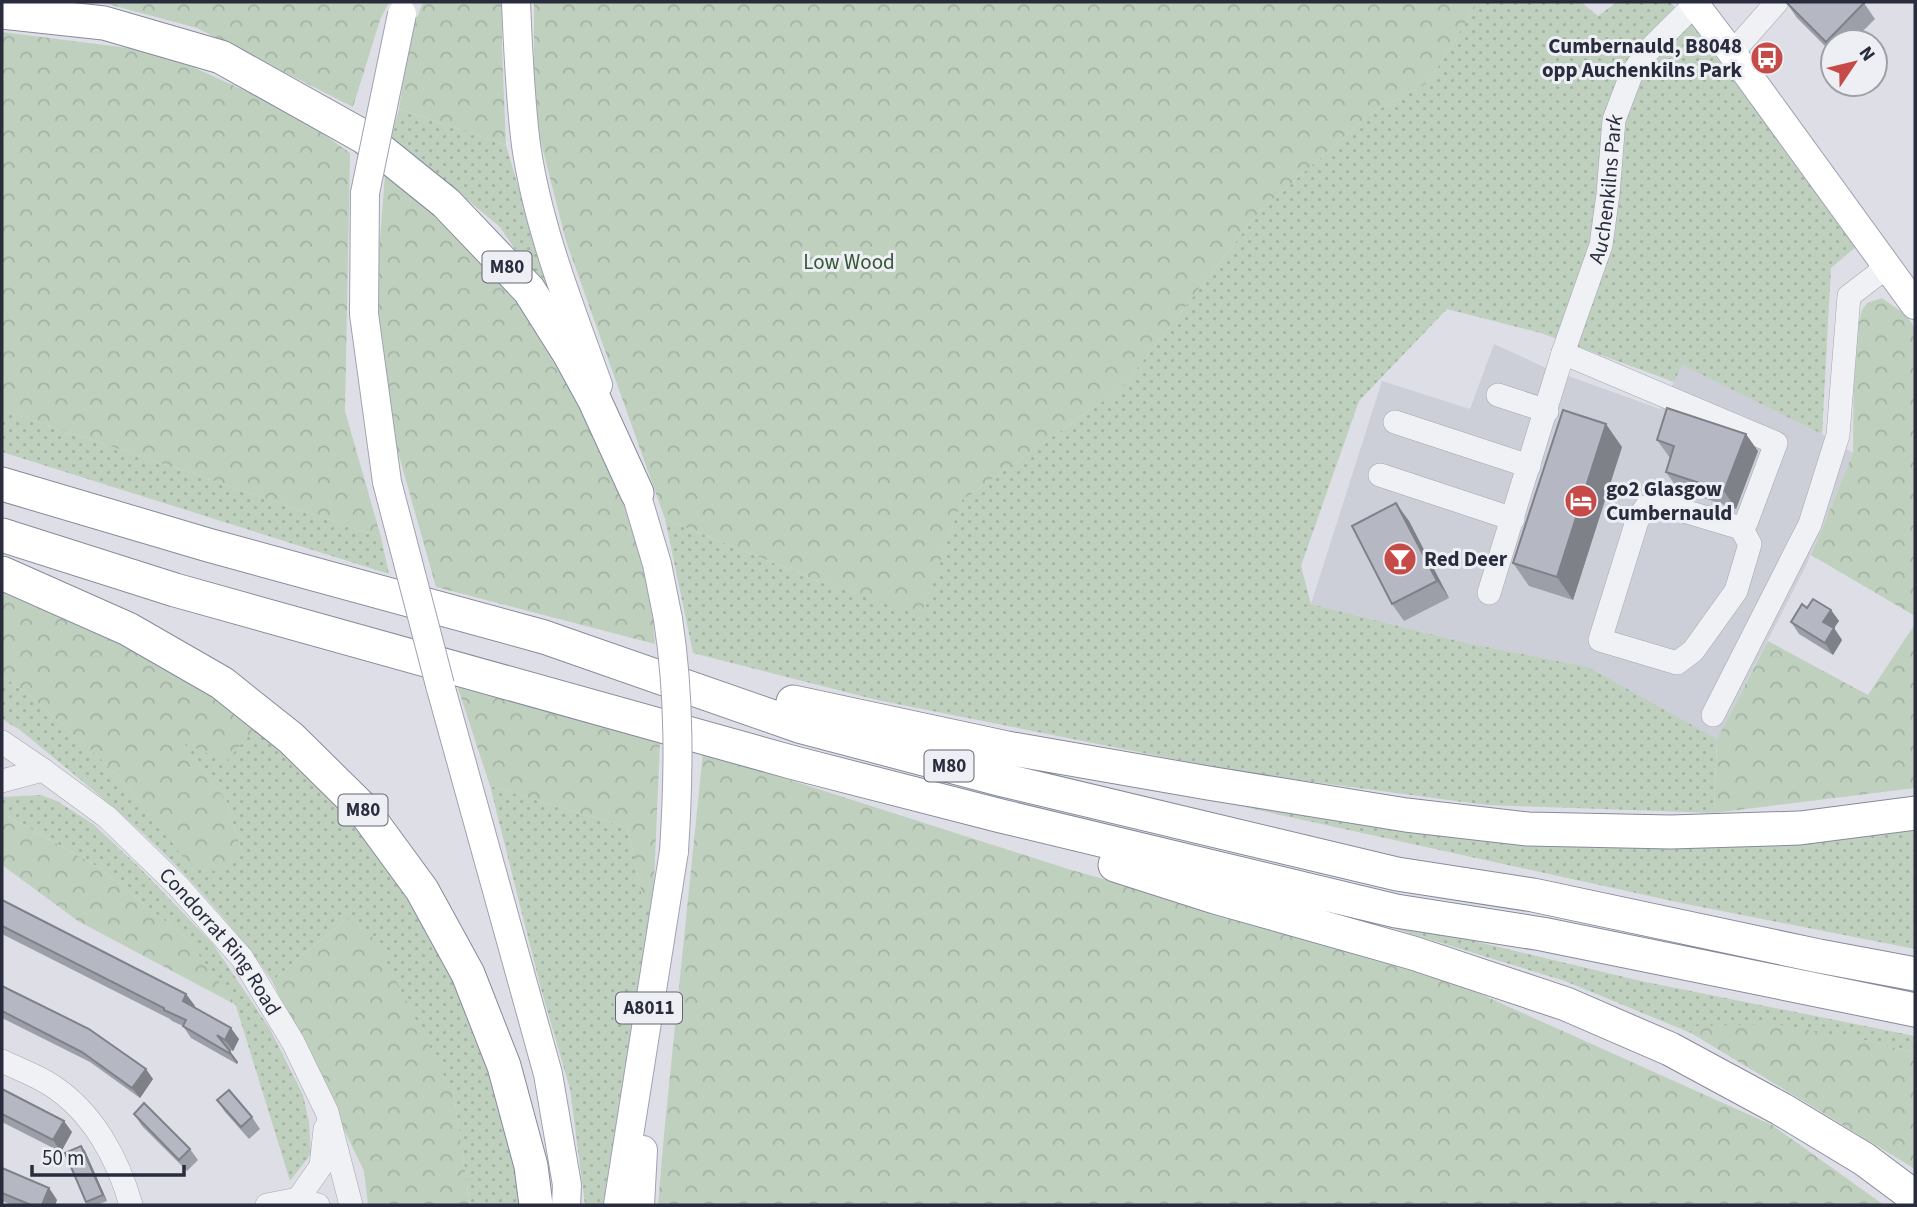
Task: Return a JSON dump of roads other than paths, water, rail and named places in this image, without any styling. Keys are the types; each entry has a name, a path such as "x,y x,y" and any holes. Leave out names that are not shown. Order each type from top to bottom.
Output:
{"highway":[{"name":"M80","path":"2,12 104,23 221,57 364,137 446,203 529,290 594,399 637,493"},
{"name":"M80","path":"2,484 208,545 544,637 799,726 1003,780 1397,874 1534,895 1915,974"},
{"name":"M80","path":"2,535 175,590 791,762 1186,862 1396,911 1542,934 1915,1010"},
{"name":"M80","path":"2,573 128,629 222,684 291,738 362,808 422,890 468,974 504,1066 531,1166 536,1205"},
{"path":"544,637 815,707 1007,748 1406,815 1528,829 1671,832 1800,828 1915,813"},
{"path":"791,762 1215,897 1413,953 1566,1004 1670,1049 1781,1109 1864,1158 1915,1197"}],"main road":[{"path":"516,2 526,146 543,222 563,289 637,493"},
{"path":"1694,3 1915,305"},
{"path":"405,8 365,193 364,314 387,482 440,685 548,1074 568,1185 566,1205"},
{"name":"A8011","path":"618,1205 674,851 679,745 674,656 668,619 657,564 637,493"},
{"path":"640,1205 654,979"}],"street":[{"path":"1732,53 1777,2"},
{"name":"Auchenkilns Park","path":"1489,593 1563,353 1601,245 1614,120 1631,75 1648,51 1694,3"},
{"path":"1713,715 1810,524 1838,435 1849,296 1888,266"},
{"path":"1563,353 1776,443 1743,525 1750,544 1735,591 1693,651 1677,663 1600,640 1637,522 1646,507 1657,503 1743,525"},
{"path":"1498,395 1547,411"},
{"path":"1395,422 1529,467"},
{"path":"1380,475 1513,519"},
{"name":"Condorrat Ring Road","path":"2,742 107,817 178,886 242,958 293,1042 327,1112 351,1205"},
{"path":"2,781 43,770"},
{"path":"2,1061 51,1085 79,1109 105,1142 124,1181 131,1205"},
{"path":"267,1205 308,1202 321,1166 327,1112"}],"place":[{"name":"Cumbernauld, B8048 opp Auchenkilns Park","path":"1767,58"},
{"name":"go2 Glasgow Cumbernauld","path":"1581,501"},
{"name":"Red Deer","path":"1400,559"}],"park label":[{"name":"Low Wood","path":"849,262"}]}
